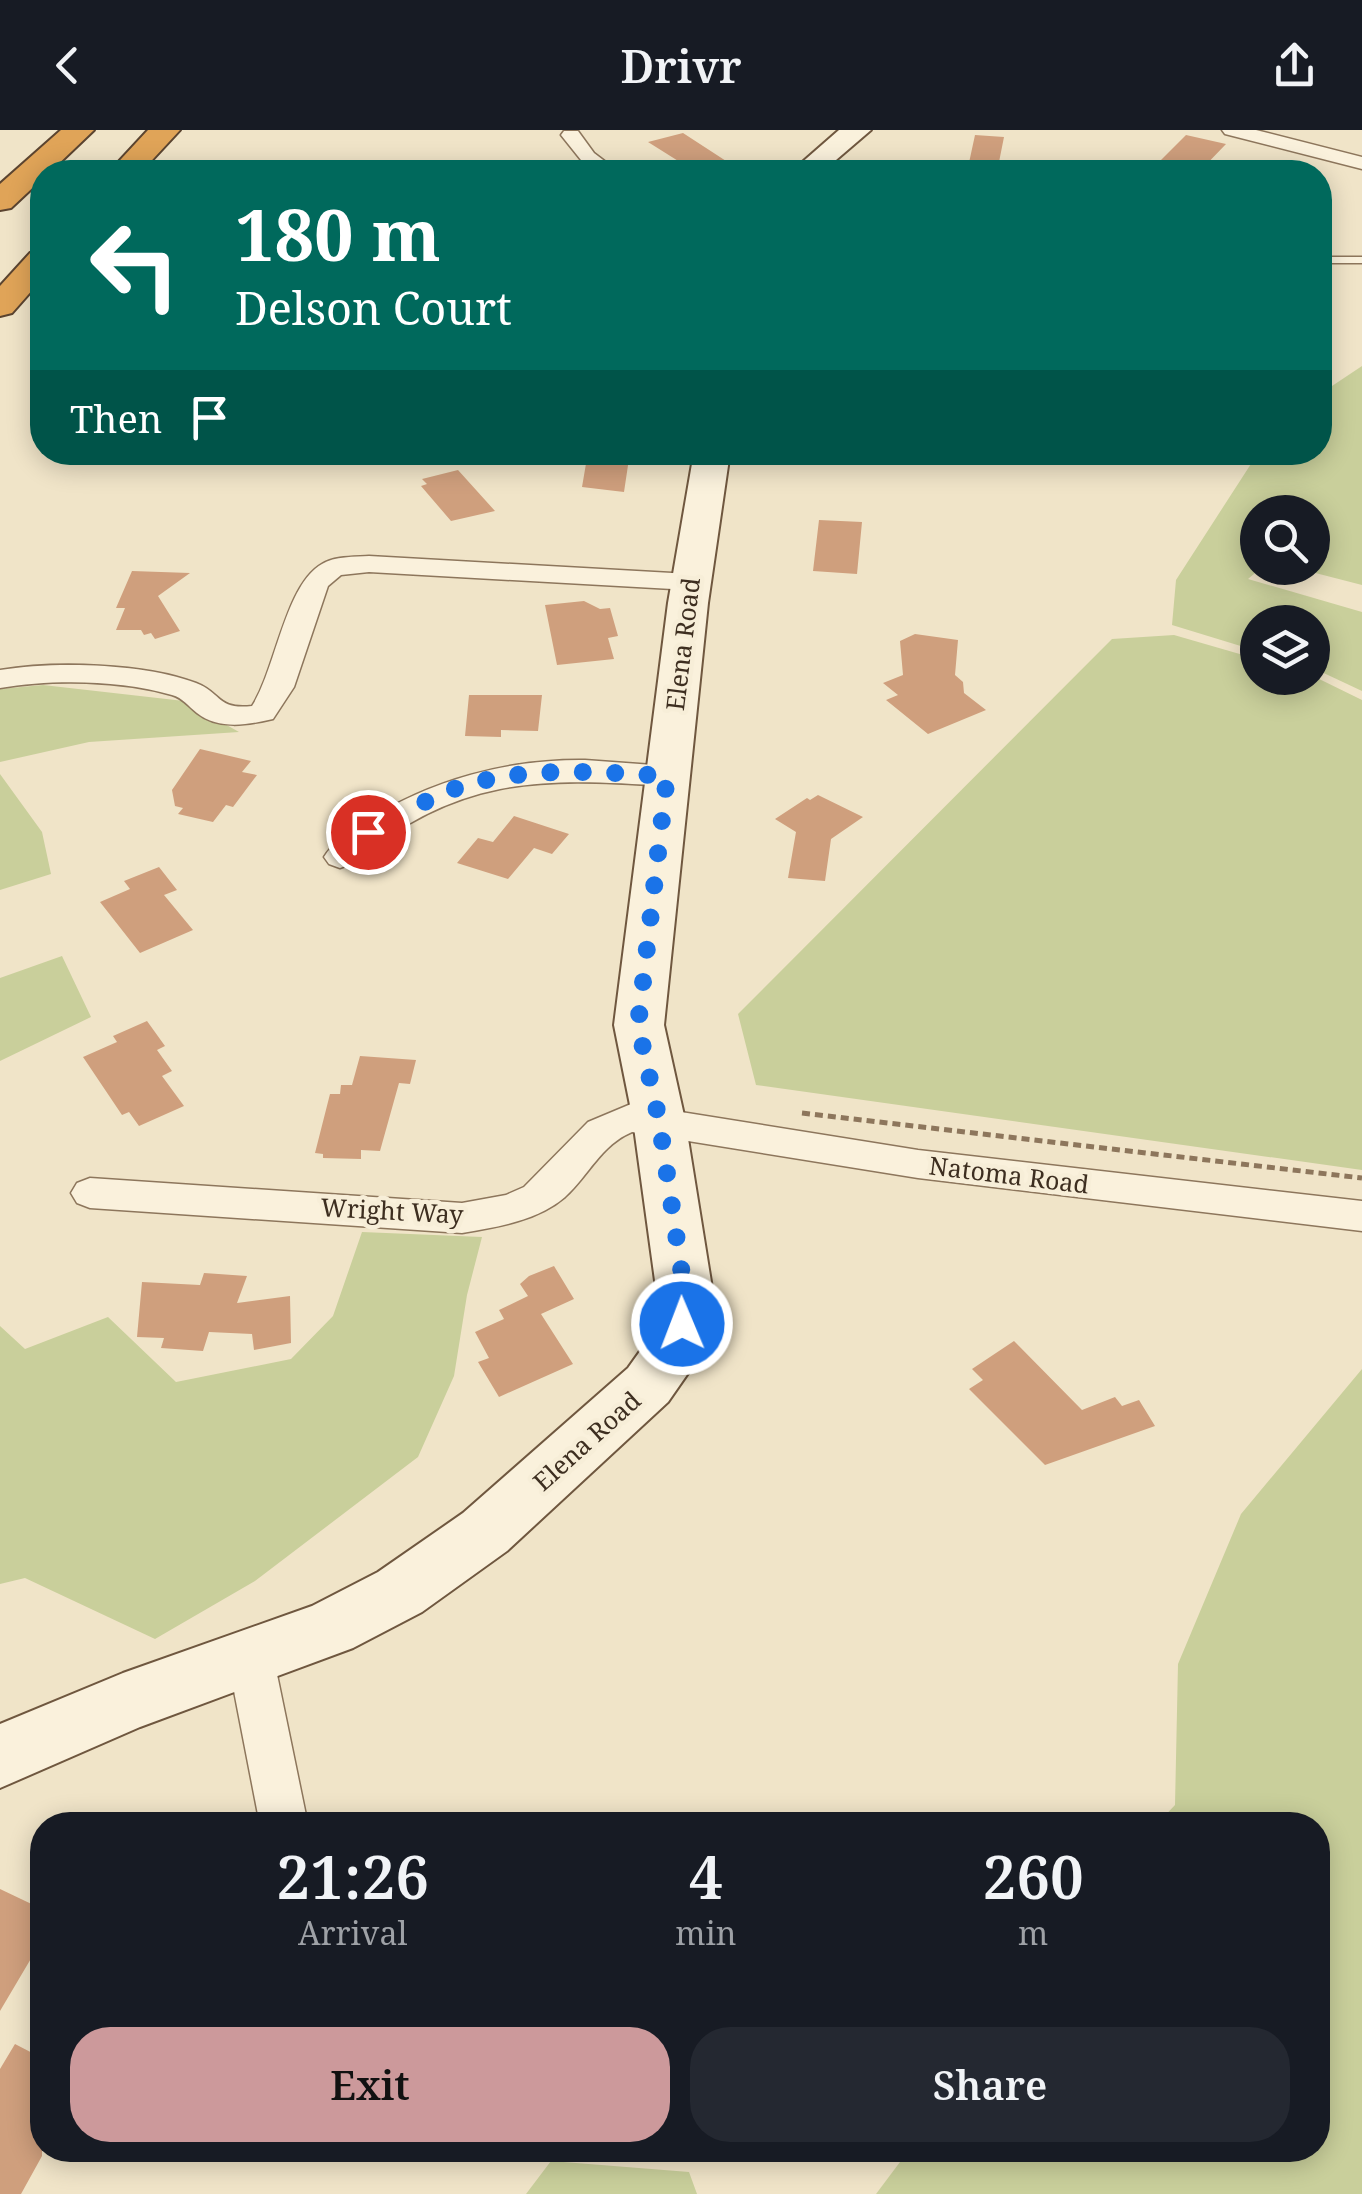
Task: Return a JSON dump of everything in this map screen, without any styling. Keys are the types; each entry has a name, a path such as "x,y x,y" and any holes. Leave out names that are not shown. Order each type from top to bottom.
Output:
{"highway":[{"path":"45,160 78,130"},
{"path":"136,160 165,130"},
{"path":"0,200 30,173"},
{"path":"0,306 30,273"}],"street":[{"path":"821,160 857,130"},
{"path":"1232,130 1362,163"},
{"path":"571,135 589,160"},
{"name":"Elena Road","path":"0,1756 250,1655 331,1628 400,1592 485,1532 648,1385 673,1350 682,1324 684,1288 659,1120 638,1025 690,582 710,465"},
{"path":"0,679 20,674 143,682 190,690 213,712 242,717 262,714 279,687 315,583 333,568 368,564 690,582"},
{"path":"340,857 368,832 462,786 558,770 667,776"},
{"name":"Wright Way","path":"90,1193 462,1218 498,1213 537,1197 564,1174 595,1132 611,1122 630,1118 659,1120"},
{"name":"Natoma Road","path":"659,1120 918,1164 1356,1221"},
{"path":"250,1655 281,1812"}],"lane":[{"path":"1332,260 1362,260"}],"path":[{"path":"785,1111 1362,1178"}],"green space":[{"path":"1362,366 1362,585 1330,577 1330,495 1240,495 1240,585 1269,585 1362,612 1362,691 1330,676 1330,605 1240,605 1240,646 1172,625 1176,580 1250,465 1332,465 1332,386"},
{"path":"1174,635 1240,654 1240,695 1330,695 1330,684 1362,700 1362,1170 756,1085 738,1014 1112,639"},
{"path":"43,685 184,701 239,732 89,742 0,762 0,689"},
{"path":"0,774 42,832 51,874 0,890"},
{"path":"62,956 91,1017 0,1061 0,978"},
{"path":"362,1232 482,1237 467,1295 454,1376 418,1457 255,1581 155,1639 25,1578 0,1584 0,1326 25,1349 108,1317 176,1382 291,1359 333,1316"},
{"path":"1362,1369 1362,2194 876,2194 900,2162 1330,2162 1330,1812 1168,1812 1175,1805 1178,1664 1241,1514"},
{"path":"550,2162 564,2162 689,2172 697,2194 526,2194"}],"building":[{"path":"683,133 725,160 677,160 648,142"},
{"path":"975,135 1004,137 999,160 970,160"},
{"path":"1186,135 1226,144 1211,160 1161,160"},
{"path":"586,465 628,465 624,492 582,487"},
{"path":"458,470 495,511 451,521 421,486 427,484 422,479"},
{"path":"819,520 862,522 857,574 813,571"},
{"path":"132,571 190,573 158,596 180,631 155,639 141,630 116,630 125,608 116,608"},
{"path":"584,601 600,609 610,608 618,636 608,638 614,659 557,665 545,605"},
{"path":"915,634 958,640 955,675 963,682 964,693 986,710 928,734 886,700 898,695 883,683 903,675 900,641"},
{"path":"469,695 542,695 538,731 501,730 501,737 465,736"},
{"path":"200,749 251,761 242,772 257,775 233,807 226,805 213,822 178,814 183,808 175,806 172,790"},
{"path":"818,795 863,817 831,839 825,881 788,878 796,832 775,819"},
{"path":"514,816 569,834 552,854 534,848 508,879 457,863 478,838 493,842"},
{"path":"159,867 177,890 164,895 193,930 140,953 100,902 130,889 124,881"},
{"path":"147,1021 165,1046 157,1050 172,1071 162,1076 184,1106 139,1126 129,1112 122,1115 83,1057 117,1042 113,1036"},
{"path":"360,1056 416,1060 410,1084 399,1083 380,1151 361,1150 361,1159 323,1158 323,1154 315,1153 330,1094 340,1094 341,1085 352,1085"},
{"path":"554,1266 574,1299 541,1314 573,1364 499,1397 478,1362 489,1358 475,1332 504,1319 499,1310 528,1296 520,1284"},
{"path":"204,1273 247,1276 237,1303 290,1296 291,1343 254,1350 252,1334 209,1332 203,1351 161,1348 164,1338 137,1337 142,1282 200,1285"},
{"path":"1014,1341 1082,1410 1115,1397 1122,1406 1139,1400 1155,1426 1045,1465 969,1389 983,1380 972,1369"},
{"path":"0,1889 30,1903 30,1960 0,2011"},
{"path":"15,2044 30,2052 30,2162 39,2162 21,2194 0,2194 0,2069"}],"route":[{"path":"368,832 462,786 505,776 558,770 667,776 638,1025 659,1120 684,1288 682,1324"}]}
